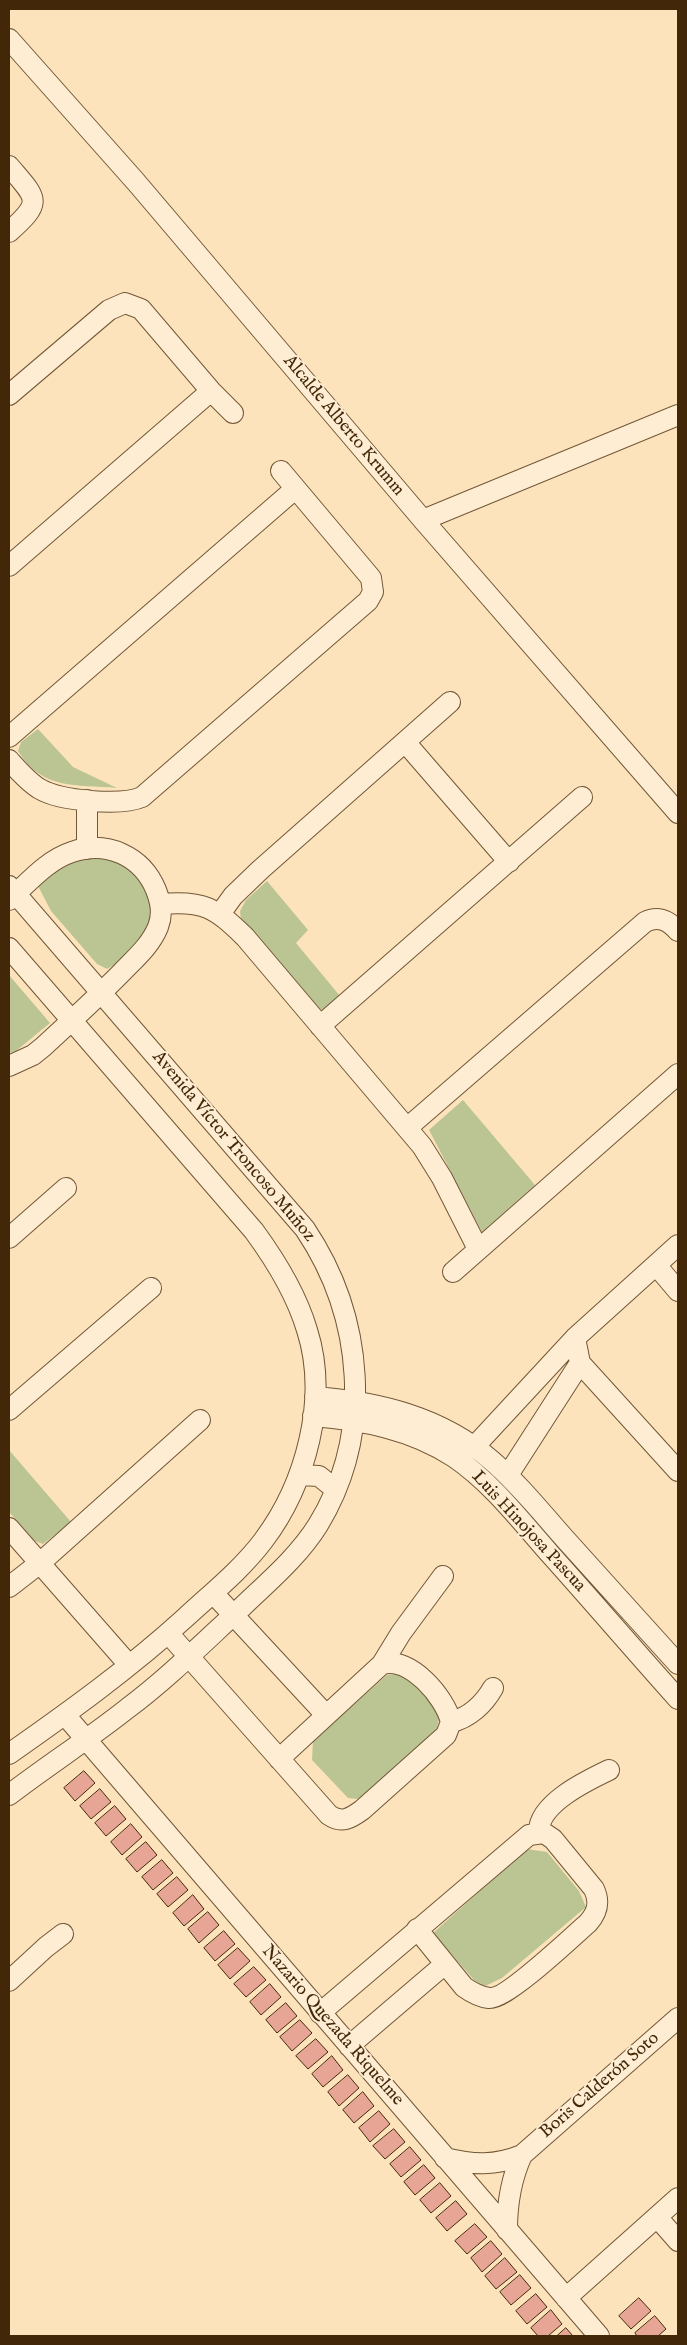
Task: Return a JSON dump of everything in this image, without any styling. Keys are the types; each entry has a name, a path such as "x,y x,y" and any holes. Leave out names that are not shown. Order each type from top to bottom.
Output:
{"street":[{"name":"Alcalde Alberto Krumm","path":"9,39 136,182 423,520 678,813"},
{"path":"9,166 30,191 34,201 31,211 27,216 9,232"},
{"path":"9,395 109,310 125,303 141,309 211,391 233,413"},
{"path":"9,566 211,391"},
{"path":"423,520 678,415"},
{"path":"9,760 39,789 55,795 87,800 128,801 142,797 368,601 373,592 371,578 281,471"},
{"path":"9,737 295,489"},
{"path":"220,914 233,896 260,870 450,702"},
{"path":"405,742 508,862"},
{"path":"320,1026 582,798"},
{"path":"87,800 87,849"},
{"name":"Avenida Víctor Troncoso Muñoz","path":"9,1795 129,1708 278,1573 317,1526 336,1489 347,1458 355,1410 352,1344 339,1295 321,1254 290,1211 102,993 11,894 60,857 87,849 114,850 130,858 148,874 161,904"},
{"path":"9,1066 33,1055 102,993 153,938 161,918 161,904 189,902 211,908 245,937 407,1128 442,1178 478,1249"},
{"path":"407,1128 646,922 651,919 664,919 678,931"},
{"path":"9,948 247,1223 268,1251 292,1289 308,1331 314,1359 314,1406 311,1433 298,1475 285,1507 263,1540 213,1592 168,1633 65,1715 9,1754"},
{"path":"452,1272 678,1074"},
{"path":"9,1238 66,1188"},
{"path":"474,1447 575,1338 678,1245"},
{"path":"656,1265 678,1291"},
{"path":"9,1410 151,1288"},
{"path":"575,1338 580,1363 678,1471"},
{"path":"508,1475 580,1363"},
{"name":"Luis Hinojosa Pascua","path":"314,1406 421,1418 474,1447 508,1475 678,1664"},
{"name":"Luis Hinojosa Pascua","path":"355,1410 414,1436 453,1456 469,1468 504,1502 678,1699"},
{"path":"9,1587 40,1563 200,1420"},
{"path":"298,1475 320,1476 336,1489"},
{"path":"9,1528 129,1665"},
{"path":"279,1758 382,1664 396,1639 442,1576"},
{"path":"213,1592 326,1715"},
{"path":"168,1633 329,1815 335,1819 343,1820 362,1810 446,1736 451,1722 441,1700 415,1672 400,1663 390,1662 382,1664"},
{"path":"451,1722 467,1715 484,1702 493,1688"},
{"name":"Nazario Quezada Riquelme","path":"65,1715 599,2336"},
{"path":"539,1832 540,1822 546,1812 572,1790 609,1770"},
{"path":"320,2013 417,1929 524,1838 539,1832 553,1839 594,1889 598,1902 594,1916 507,1992 490,1998 472,1992 464,1986 417,1929"},
{"path":"9,1982 46,1947 63,1934"},
{"path":"350,2046 445,1964"},
{"name":"Boris Calderón Soto","path":"444,2158 478,2164 507,2161 522,2155 678,2018"},
{"name":"Boris Calderón Soto","path":"507,2230 509,2196 522,2155"},
{"path":"566,2298 678,2198"},
{"path":"657,2217 678,2241"}],"green space":[{"path":"38,729 73,767 117,788 61,783 38,773 18,751 21,742"},
{"path":"101,858 123,863 141,879 153,910 146,933 119,962 107,969 97,964 51,911 38,886 66,865 82,860"},
{"path":"267,881 308,930 296,943 340,996 324,1010 316,1008 241,920 240,911 246,900"},
{"path":"9,975 50,1023 16,1051 9,1053"},
{"path":"463,1100 535,1185 482,1232 429,1130"},
{"path":"9,1450 71,1522 43,1544 35,1541 9,1512"},
{"path":"387,1675 404,1675 438,1709 439,1720 436,1731 365,1795 357,1799 348,1798 312,1760 313,1741"},
{"path":"527,1849 547,1852 579,1891 586,1907 502,1978 481,1988 433,1933"}],"building":[{"path":"84,1771 95,1783 75,1801 64,1788"},
{"path":"100,1789 111,1802 91,1819 80,1806"},
{"path":"115,1806 126,1819 106,1836 95,1823"},
{"path":"131,1824 142,1837 122,1855 111,1842"},
{"path":"146,1842 157,1855 137,1872 126,1859"},
{"path":"162,1860 173,1873 153,1890 142,1877"},
{"path":"177,1877 188,1890 168,1907 157,1894"},
{"path":"193,1895 204,1909 184,1926 173,1913"},
{"path":"208,1912 219,1925 199,1943 188,1929"},
{"path":"224,1931 235,1944 215,1961 204,1948"},
{"path":"238,1948 250,1961 230,1979 218,1965"},
{"path":"254,1967 266,1980 246,1997 234,1984"},
{"path":"270,1984 281,1997 261,2015 250,2002"},
{"path":"286,2003 297,2016 277,2033 266,2020"},
{"path":"300,2020 312,2033 292,2051 280,2037"},
{"path":"316,2039 328,2052 308,2069 296,2056"},
{"path":"332,2056 343,2070 323,2087 312,2074"},
{"path":"348,2075 359,2088 339,2106 328,2092"},
{"path":"363,2092 374,2106 354,2123 343,2110"},
{"path":"379,2111 390,2124 370,2142 359,2128"},
{"path":"394,2129 405,2142 385,2159 373,2146"},
{"path":"410,2147 421,2160 401,2177 390,2164"},
{"path":"424,2165 435,2178 415,2195 404,2182"},
{"path":"440,2183 451,2196 431,2213 420,2200"},
{"path":"456,2201 467,2214 447,2231 436,2218"},
{"path":"475,2224 487,2237 467,2254 455,2241"},
{"path":"491,2241 502,2254 482,2272 471,2258"},
{"path":"505,2258 517,2272 496,2289 485,2276"},
{"path":"520,2275 531,2288 511,2305 500,2292"},
{"path":"536,2294 547,2307 527,2324 516,2311"},
{"path":"639,2298 651,2311 631,2329 619,2316"},
{"path":"551,2310 562,2324 548,2336 538,2336 531,2328"},
{"path":"655,2316 666,2329 658,2336 637,2336 635,2333"},
{"path":"566,2328 573,2336 557,2336"}]}
